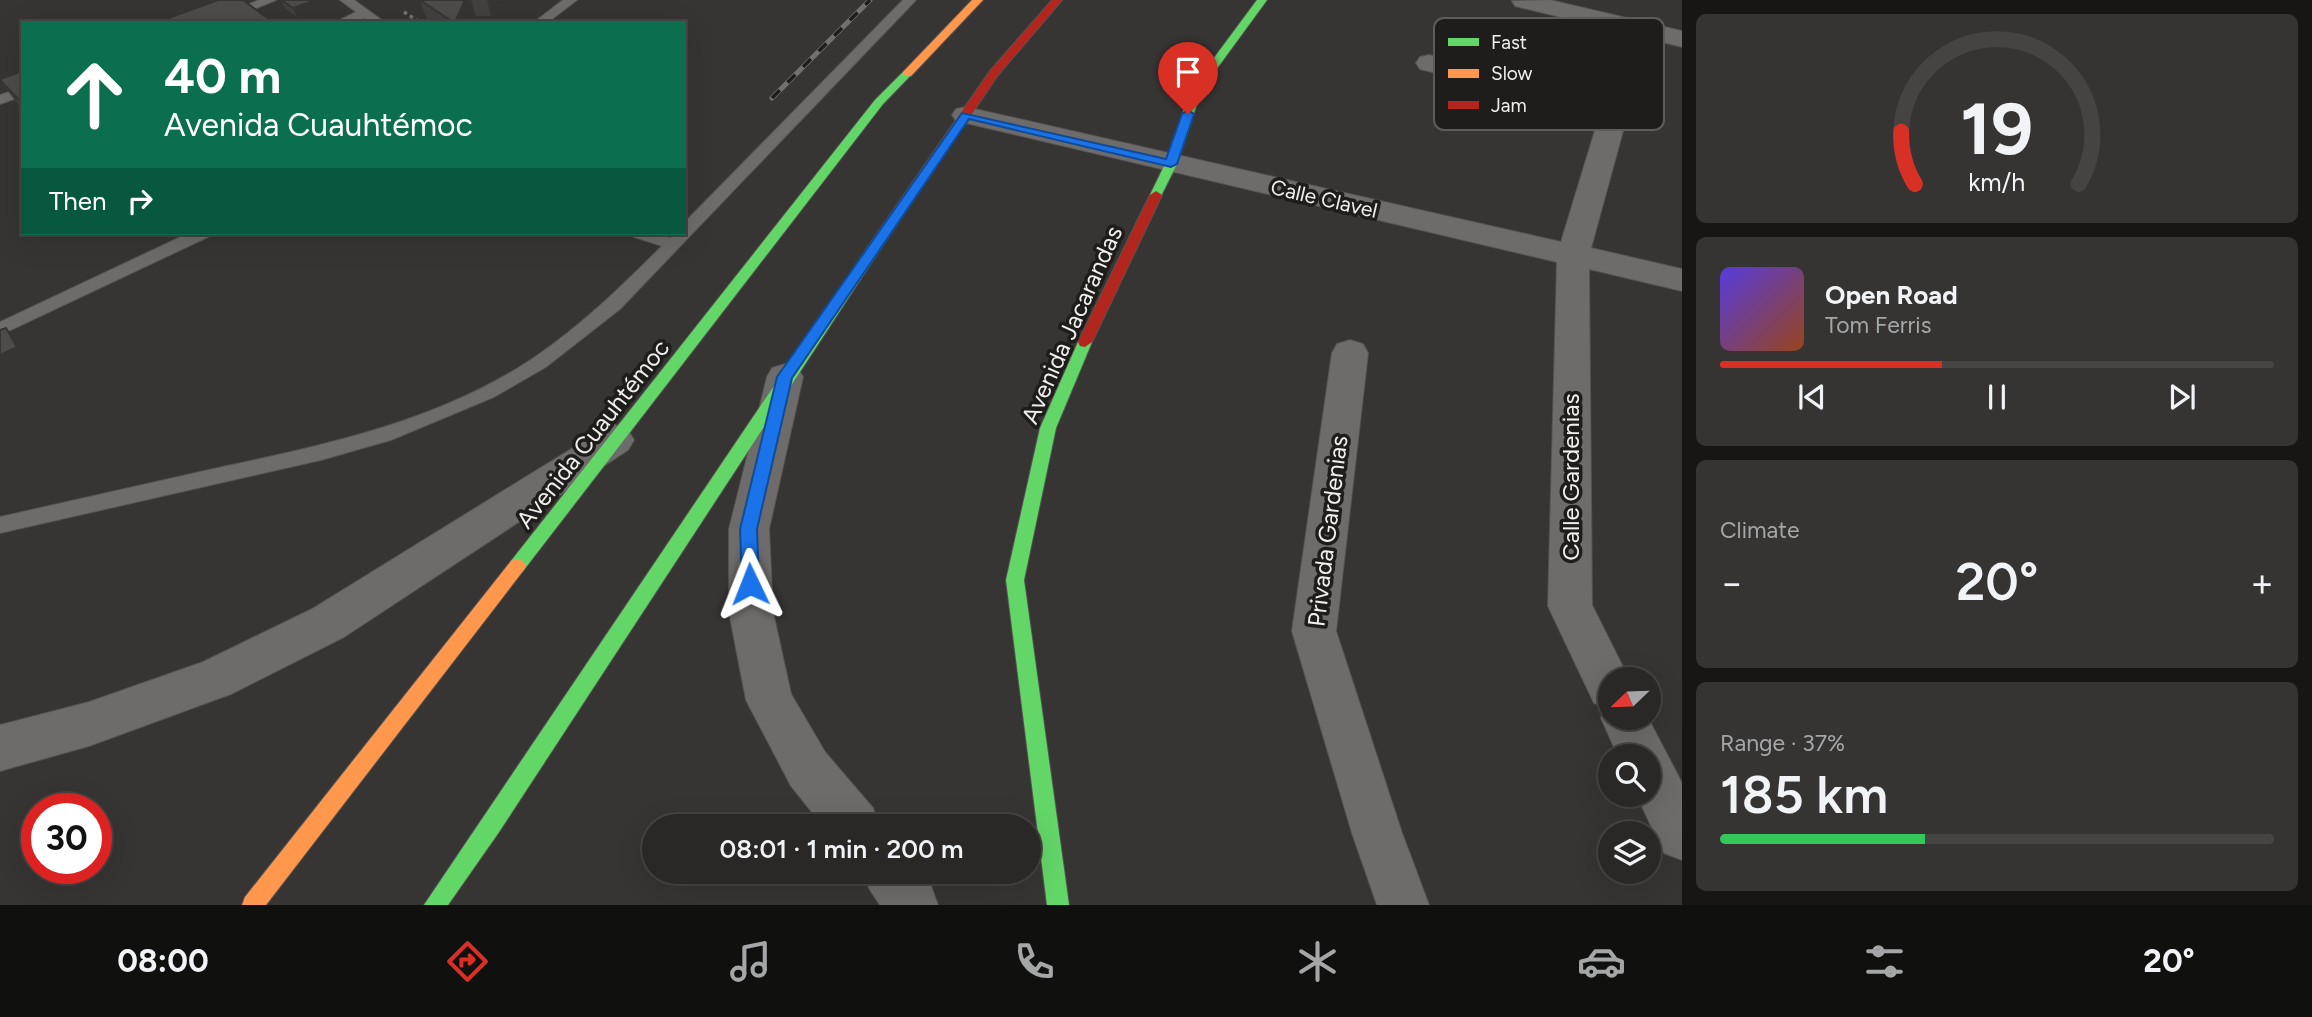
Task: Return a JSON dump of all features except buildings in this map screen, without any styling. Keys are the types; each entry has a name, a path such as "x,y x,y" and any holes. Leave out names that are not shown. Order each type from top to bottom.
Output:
{"main road":[{"name":"Avenida Cuauhtémoc","path":"253,905 879,102 978,0"},
{"path":"435,905 496,820 785,377 994,73 1058,0"},
{"name":"Avenida Jacarandas","path":"1058,905 1014,580 1048,428 1100,307 1171,164 1197,89 1262,0"}],"street":[{"path":"1524,1 1595,18"},
{"path":"1664,35 1682,39"},
{"path":"1429,63 1434,64"},
{"name":"Calle Clavel","path":"966,115 1682,280"},
{"name":"Calle Gardenias","path":"1600,667 1570,606 1573,256 1609,130"},
{"name":"Privada Gardenias","path":"1350,353 1314,631 1377,833 1403,905"},
{"path":"785,377 749,529 751,612 769,700 808,769 845,814"},
{"path":"0,748 89,724 215,678 328,623 622,435"},
{"path":"1661,793 1682,835"},
{"path":"897,884 912,905"}],"lane":[{"path":"214,21 270,0"},
{"path":"346,0 377,21"},
{"path":"542,21 571,0"},
{"path":"686,231 910,0"},
{"path":"345,21 365,13"},
{"path":"0,100 21,92"},
{"path":"0,329 198,235"},
{"path":"646,235 673,244"},
{"path":"0,525 267,467 384,435 440,414 488,392 569,341 614,305 682,235"}],"railway":[{"path":"772,98 870,0"}],"traffic: fast":[{"path":"1156,195 1171,164 1197,89 1262,0"},
{"path":"517,566 879,102 907,74"},
{"path":"435,905 547,743 872,251"},
{"path":"1058,905 1015,580 1048,428 1085,342"}],"traffic: slow":[{"path":"907,74 978,0"},
{"path":"253,905 517,566"}],"traffic: jam":[{"path":"872,251 994,73 1057,0"},
{"path":"1085,342 1156,195"}],"route":[{"path":"750,584 749,529 785,377 966,115 1171,164 1188,114"}]}
